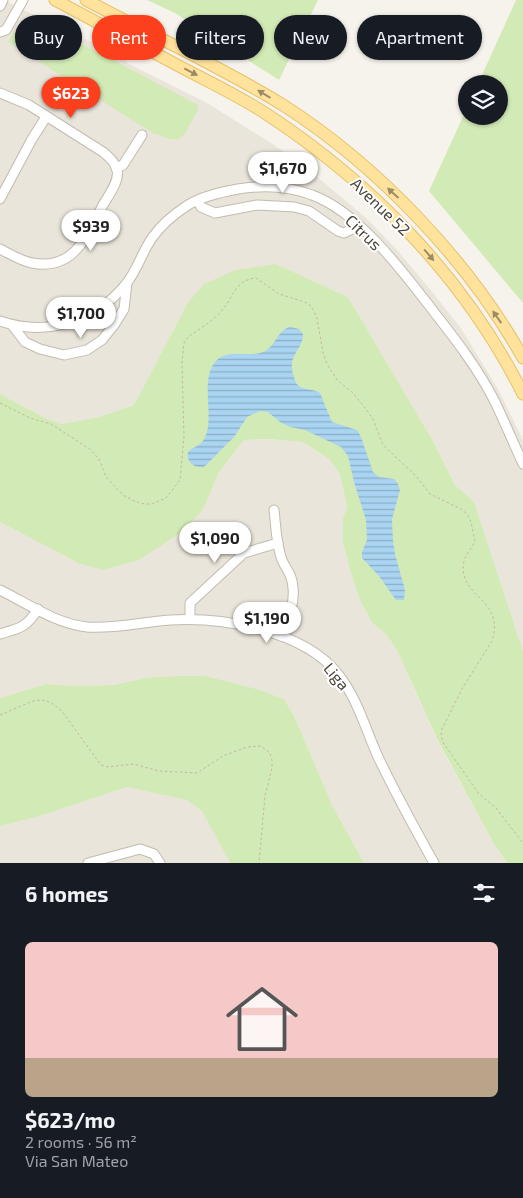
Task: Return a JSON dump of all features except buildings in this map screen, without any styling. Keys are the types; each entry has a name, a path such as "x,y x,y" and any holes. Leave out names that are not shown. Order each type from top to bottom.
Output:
{"main road":[{"name":"Avenue 52","path":"55,0 255,107 333,161 373,196 442,270 468,303 492,339 523,394"},
{"name":"Avenue 52","path":"86,0 235,77 284,106 332,140 405,204 444,246 479,291 523,358"}],"street":[{"path":"0,6 3,0"},
{"path":"0,32 6,30 23,0"},
{"path":"0,93 29,105 103,152 113,161 117,170 115,183 88,234 73,254 46,264 30,263 0,248"},
{"path":"0,199 46,117"},
{"path":"117,170 124,165 142,136"},
{"name":"Citrus","path":"0,322 38,328 63,325 89,315 108,302 126,283 152,238 168,220 189,204 198,200 219,193 254,186 286,188 314,195 344,212 374,239 462,348 495,401 523,464"},
{"path":"198,200 201,206 214,213 257,205 294,207 309,211 338,231 344,232 359,226"},
{"path":"12,325 25,342 40,349 64,355 87,350 102,340 114,326 124,309 126,283"},
{"path":"274,510 282,560 290,572 294,589 291,609 281,636"},
{"path":"190,619 190,603 244,553 278,543"},
{"name":"Liga","path":"0,590 62,621 85,627 105,627 190,619 260,629 302,645 321,658 348,687 378,758 434,863"},
{"path":"0,634 30,622 38,609"},
{"path":"88,863 140,849 154,854 160,863"}],"path":[{"path":"0,403 30,418 51,424 91,450 99,459 106,477 123,495 134,501 152,504 166,498 180,480 184,438 182,363 184,343 188,337 219,314 238,286 246,279 256,278 279,294 300,300 311,306 317,318 323,353 327,364 337,380 353,393 373,419 383,445 416,476 430,494 461,509 471,522 475,541 466,556 464,570 470,588 492,611 494,635 462,689 442,729 441,736 479,794 496,808 523,844"},
{"path":"0,715 32,701 42,700 50,702 61,710 100,765 108,767 133,764 159,771 197,774 223,756 247,747 260,746 270,753 272,768 265,796 259,863"}],"shaded area":[{"path":"0,0 4,0 34,15 15,15 15,60 82,60 82,39 85,39 92,43 92,60 125,60 127,63 207,103 303,165 365,217 398,251 429,288 460,327 498,389 523,440 523,651 474,502 455,485 433,441 348,297 276,264 187,304 134,405 99,417 61,424 45,418 0,394"},
{"path":"268,439 303,442 329,459 340,474 347,507 343,518 343,542 359,598 372,623 385,633 397,650 438,742 494,844 507,863 364,863 333,807 295,718 284,699 260,690 146,678 113,685 77,686 46,684 0,698 0,522 80,564 103,570 139,560 203,510 219,472 244,440"},
{"path":"127,787 187,799 202,811 230,863 0,863 0,826 37,817"}],"green space":[{"path":"147,0 318,0 311,15 274,15 274,60 289,60 279,80 248,60 264,60 264,15 178,15"},
{"path":"516,0 523,0 523,303 429,191 459,125 508,125 508,75 482,75"},
{"path":"13,33 15,33 15,46 8,42"},
{"path":"82,44 92,49 92,60 113,60 198,105 198,109 185,134 179,139 169,139 153,133 37,60 82,60"},
{"path":"276,264 348,297 433,441 455,485 474,502 523,651 523,863 507,863 494,844 438,741 397,650 385,633 372,623 359,598 343,542 343,518 347,507 340,474 329,459 303,442 268,439 244,440 219,472 203,510 183,531 139,560 103,570 80,564 0,522 0,394 45,418 61,424 99,417 134,405 187,304 204,284 236,270"},
{"path":"205,676 260,690 284,699 295,718 333,807 364,863 230,863 202,811 187,800 127,787 37,817 0,826 0,698 46,684 77,686 113,685 146,678"}],"water":[{"path":"290,327 299,329 303,334 292,363 292,370 297,384 300,387 320,393 332,422 357,430 373,472 379,477 394,479 397,482 400,490 392,519 393,541 405,590 404,600 396,600 379,576 362,558 362,552 367,540 366,520 348,456 341,447 305,430 290,427 280,422 268,412 260,411 247,417 234,437 204,467 194,466 188,459 188,452 203,441 207,432 208,385 209,374 213,364 225,355 263,352 271,346 282,331"}]}
